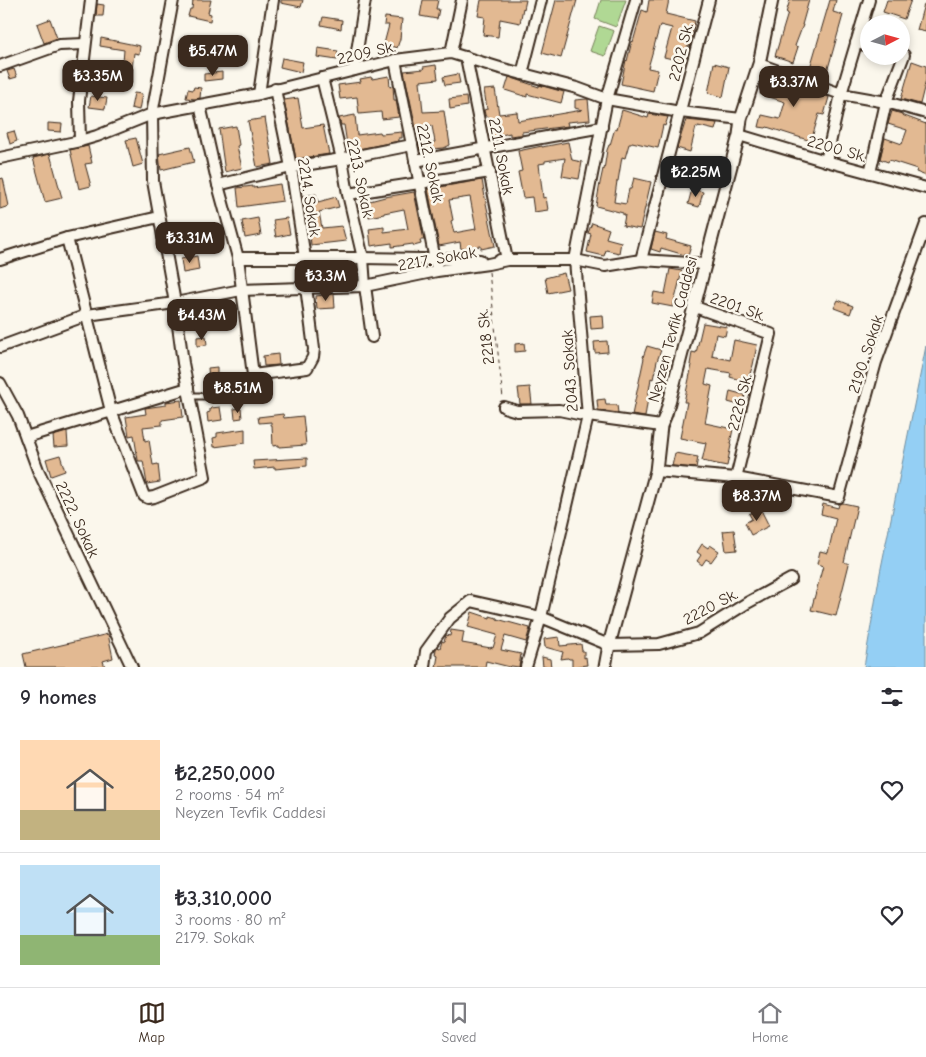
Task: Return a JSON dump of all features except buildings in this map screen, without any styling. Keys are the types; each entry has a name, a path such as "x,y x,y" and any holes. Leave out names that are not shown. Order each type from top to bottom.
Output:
{"street":[{"path":"80,140 79,101 91,0"},
{"path":"67,238 111,411 144,496 148,498 154,497 205,477 153,181 152,114 173,0"},
{"path":"259,94 273,0"},
{"path":"354,70 365,0"},
{"path":"451,53 462,0"},
{"path":"522,74 541,0"},
{"name":"2043. Sokak","path":"526,667 542,617 588,416 575,260 607,99 636,0"},
{"name":"2202 Sk.","path":"641,260 709,0"},
{"name":"Neyzen Tevfik Caddesi","path":"604,667 656,471 661,426 666,414 695,307 740,134 741,119 759,64 772,0"},
{"path":"826,161 841,94 869,0"},
{"path":"856,43 860,44"},
{"path":"0,66 58,45 85,44"},
{"name":"2209 Sk.","path":"0,158 97,136 152,114 259,94 395,60 451,53 577,88 607,99 680,112 741,119"},
{"name":"2211. Sokak","path":"466,57 507,260"},
{"name":"2212. Sokak","path":"395,60 437,271"},
{"path":"759,64 841,94 886,102 926,113"},
{"path":"870,173 886,102 899,65"},
{"name":"2213. Sokak","path":"322,78 342,159 363,258 372,337"},
{"name":"2214. Sokak","path":"241,290 253,375 307,368 313,357 314,349 304,258 291,167 275,89"},
{"path":"200,105 218,185 238,258 241,290"},
{"path":"415,161 602,128"},
{"name":"2200 Sk.","path":"740,134 826,161 926,188"},
{"path":"218,185 291,167 412,145"},
{"path":"348,194 490,172"},
{"path":"0,259 67,238 159,217"},
{"name":"2190. Sokak","path":"736,478 839,496 876,362 926,224"},
{"path":"238,258 507,260"},
{"name":"2217. Sokak","path":"0,347 88,315 175,303 241,290 365,286 437,271 507,260 575,260 605,266 641,260 706,264"},
{"name":"2201 Sk.","path":"695,307 771,334"},
{"name":"2226 Sk.","path":"736,478 771,334"},
{"name":"2222. Sokak","path":"0,382 18,416 38,470 132,667"},
{"path":"26,437 111,411 189,392"},
{"path":"504,407 517,411 559,410 661,426"},
{"path":"656,471 736,478"},
{"name":"2220 Sk.","path":"609,645 659,644 699,633 747,603 791,579"},
{"path":"424,667 426,651 450,618 470,601 542,617 609,645"}],"lane":[{"path":"189,392 228,396"}],"path":[{"name":"2218 Sk.","path":"488,264 504,407"}],"green space":[{"path":"601,0 626,0 616,27 595,19"},
{"path":"599,26 614,31 605,56 590,51"}],"water":[{"path":"926,346 926,667 864,667 880,573"}]}
